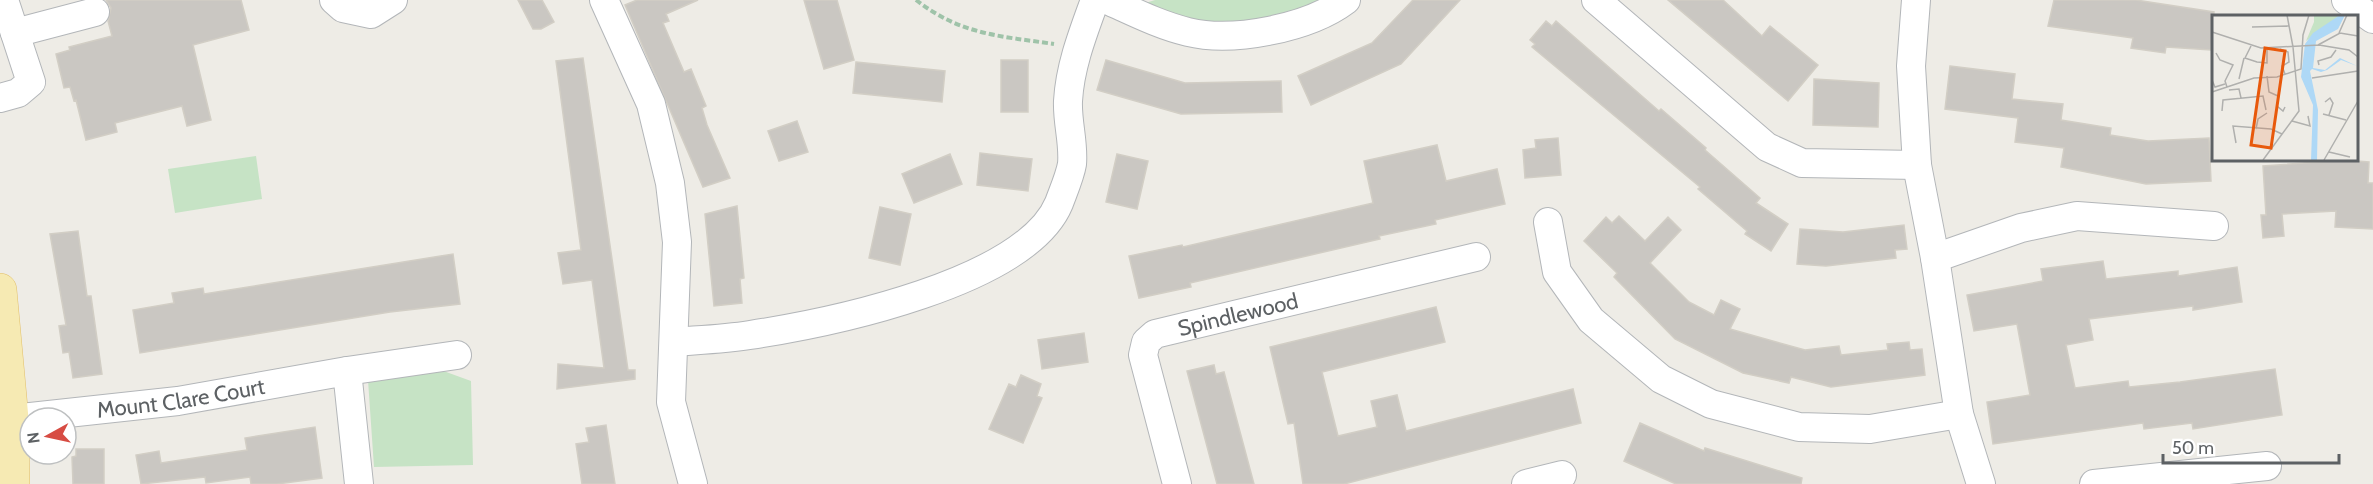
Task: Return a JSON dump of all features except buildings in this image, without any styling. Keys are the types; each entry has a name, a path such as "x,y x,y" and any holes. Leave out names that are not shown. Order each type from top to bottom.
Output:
{"main road":[{"path":"0,290 12,419 13,484"}],"street":[{"path":"0,98 18,93 31,82 4,0"},
{"path":"333,0 343,8 371,14 393,0"},
{"path":"604,0 651,104 670,183 677,242 670,402 693,484"},
{"path":"674,342 750,335 901,302 975,273 1009,256 1038,235 1058,206 1072,165 1068,101 1078,48 1095,0"},
{"path":"1107,0 1160,24 1191,33 1222,35 1258,32 1307,21 1346,0"},
{"path":"1596,0 1767,147 1802,163 1917,165"},
{"path":"1916,0 1911,66 1917,165 1935,258 1959,414 1981,484"},
{"path":"2346,0 2373,19"},
{"path":"15,33 95,12"},
{"path":"1935,258 2021,228 2077,216 2214,226"},
{"path":"1548,222 1557,272 1591,320 1661,379 1711,404 1798,427 1870,429 1959,414"},
{"name":"Spindlewood","path":"1177,484 1143,355 1146,342 1155,334 1476,257"},
{"name":"Mount Clare Court","path":"12,419 178,401 347,371 457,356"},
{"path":"347,371 359,484"},
{"path":"2094,484 2174,480 2267,466"},
{"path":"1526,484 1562,475"}],"path":[{"path":"916,0 937,17 973,32 1078,48"}],"green space":[{"path":"1155,0 1326,0 1287,18 1227,26 1136,6"},
{"path":"256,156 262,199 175,213 168,169"},
{"path":"438,369 471,381 473,465 374,467 368,380"}]}
